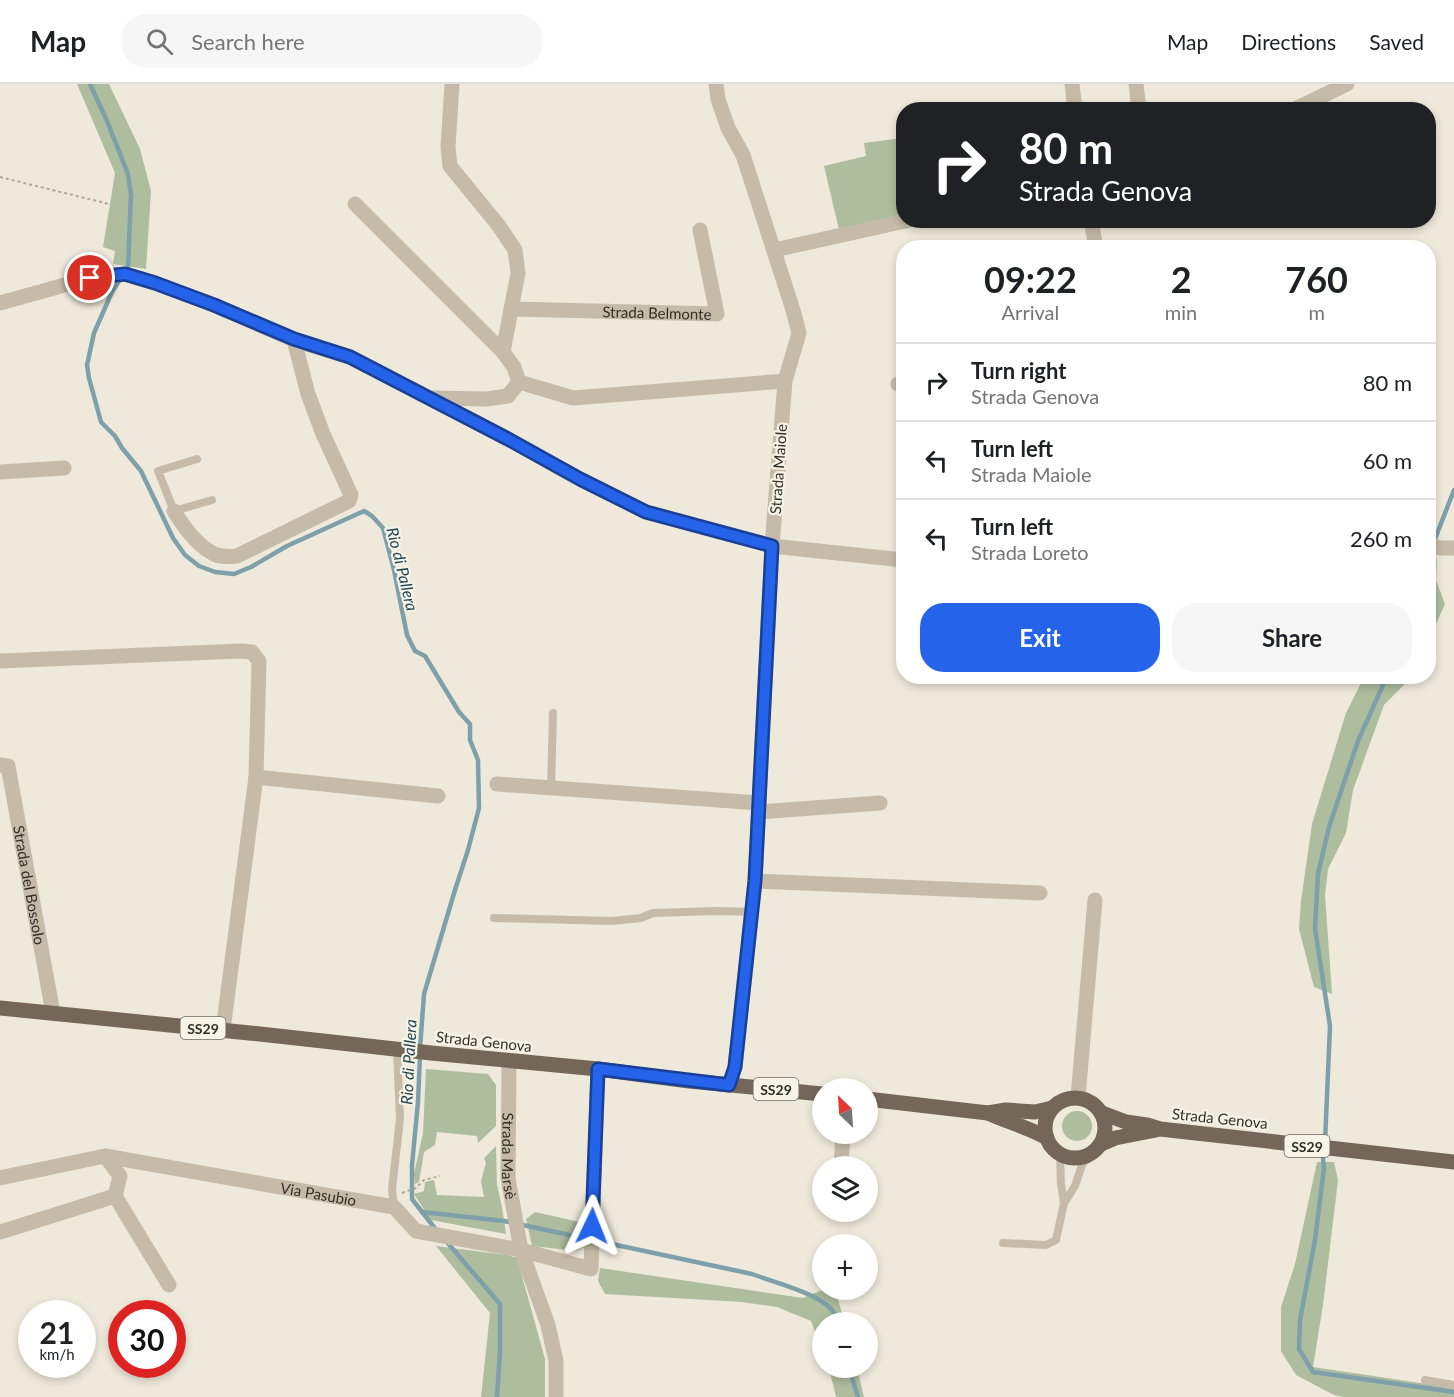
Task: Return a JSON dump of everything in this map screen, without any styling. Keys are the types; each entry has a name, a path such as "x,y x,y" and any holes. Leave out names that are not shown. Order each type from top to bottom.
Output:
{"main road":[{"name":"Strada Genova","path":"0,1008 812,1093"},
{"name":"Strada Genova","path":"1078,1097 1096,1105 1102,1113 1126,1122 1160,1129 1454,1162"},
{"path":"1078,1097 1059,1101 1047,1116 1044,1126 1049,1144 1055,1151 1072,1158 1089,1155"},
{"path":"878,1100 988,1113 1006,1110 1035,1112 1052,1108"},
{"path":"988,1113 1047,1138"},
{"path":"1101,1144 1106,1132 1102,1113"},
{"name":"Strada Genova","path":"1089,1155 1101,1144 1115,1138 1160,1129"}],"street":[{"path":"452,84 448,147 450,166 499,226 515,250 518,273 503,351"},
{"name":"Strada Maiole","path":"716,84 718,99 728,128 743,155 799,333 785,381 772,546 755,881 735,1067 729,1085"},
{"path":"1072,84 1074,102"},
{"path":"1136,84 1138,102"},
{"path":"1305,102 1322,90 1347,84"},
{"path":"354,204 503,351 514,367 519,382"},
{"path":"774,250 896,223"},
{"name":"Strada Belmonte","path":"511,309 717,314 699,230"},
{"path":"0,303 90,278 125,275 155,283 294,339 350,357 646,512 772,546 896,559"},
{"path":"174,511 182,525 196,541 213,554 226,557 237,556 349,501 351,495 323,434 308,394 294,339"},
{"path":"519,382 573,398 785,381"},
{"path":"427,398 486,399 508,396 519,382"},
{"path":"0,472 64,468"},
{"path":"0,661 241,651 252,652 259,661 256,777 223,1030"},
{"name":"Strada del Bossolo","path":"0,765 8,766 53,1013"},
{"path":"256,777 438,796"},
{"path":"497,784 759,808 880,803"},
{"path":"755,881 1040,893"},
{"path":"1078,1097 1095,900"},
{"name":"Strada Marsè","path":"510,1062 508,1178 519,1243 548,1325 556,1361 556,1393"},
{"path":"397,1201 416,1231 454,1238 519,1243 591,1269 598,1069"},
{"path":"105,1156 120,1176 115,1196 169,1285"},
{"name":"Via Pasubio","path":"0,1178 105,1156 397,1201"},
{"path":"0,1232 115,1196"}],"lane":[{"path":"197,459 158,471 174,511 212,500"},
{"path":"551,788 552,713"},
{"path":"494,918 612,921 641,918 653,913 752,912"},
{"path":"397,1201 392,1189 400,1119 401,1050"},
{"path":"1003,1243 1046,1245 1056,1240 1064,1203 1060,1154"},
{"path":"1064,1203 1075,1186 1082,1165 1089,1155"},
{"path":"1425,1380 1454,1385"}],"path":[{"path":"0,177 109,204"},
{"path":"397,1201 424,1180 440,1176"}],"green space":[{"path":"77,84 109,84 140,149 151,191 146,269 113,264 115,251 103,247 115,173"},
{"path":"896,139 896,222 840,234 824,166 866,156 864,143"},
{"path":"1436,580 1445,604 1436,624"},
{"path":"1360,684 1405,684 1384,705 1353,790 1346,833 1328,869 1325,895 1332,994 1314,987 1299,929 1312,824 1346,713"},
{"path":"426,1069 488,1074 496,1085 496,1126 478,1143 477,1136 437,1132 435,1145 424,1152 419,1182 415,1184 414,1174 423,1133"},
{"path":"1077,1111 1088,1115 1092,1126 1088,1137 1077,1141 1066,1137 1062,1126 1066,1115"},
{"path":"496,1146 497,1185 506,1234 431,1220 414,1194 424,1191 425,1182 434,1180 437,1195 484,1197 481,1181 486,1163 484,1158"},
{"path":"1317,1162 1334,1162 1338,1180 1313,1367 1454,1388 1454,1397 1344,1397 1334,1395 1296,1375 1281,1351 1281,1307 1295,1264"},
{"path":"535,1212 584,1223 585,1247 576,1251 532,1246 526,1219"},
{"path":"436,1246 517,1258 545,1359 545,1397 481,1397 490,1313"},
{"path":"600,1268 803,1298 812,1294 812,1300 838,1300 842,1312 812,1312 812,1324 811,1321 777,1307 742,1302 605,1294 598,1281"},
{"path":"831,1378 859,1378 864,1397 836,1397"}],"waterway":[{"name":"Rio di Pallera","path":"90,84 128,174 131,195 128,267 125,271"},
{"name":"Rio di Pallera","path":"121,278 112,292 94,333 87,365 89,378 101,422 115,436 141,471 173,538 185,555 199,566 215,572 234,574 287,546 364,511 383,528 407,635 415,651 425,656 459,712 470,724 470,740 478,760 479,808 424,994 420,1048"},
{"path":"1436,536 1454,490"},
{"path":"1325,1142 1330,1026 1315,929 1318,874 1329,827 1358,741 1383,684"},
{"name":"Rio di Pallera","path":"420,1056 412,1165 412,1199 437,1231"},
{"path":"1323,1158 1324,1168 1315,1240 1300,1320 1299,1349 1313,1372 1454,1392"},
{"name":"Rio di Pallera","path":"422,1212 504,1221 752,1274 817,1298 833,1312"},
{"name":"Rio di Pallera","path":"446,1241 500,1304 497,1397"},
{"name":"Rio di Pallera","path":"852,1378 858,1397"}],"route":[{"path":"90,278 125,274 155,283 294,339 350,357 646,512 772,546 755,881 735,1067 729,1085 598,1069 592,1226"}]}
